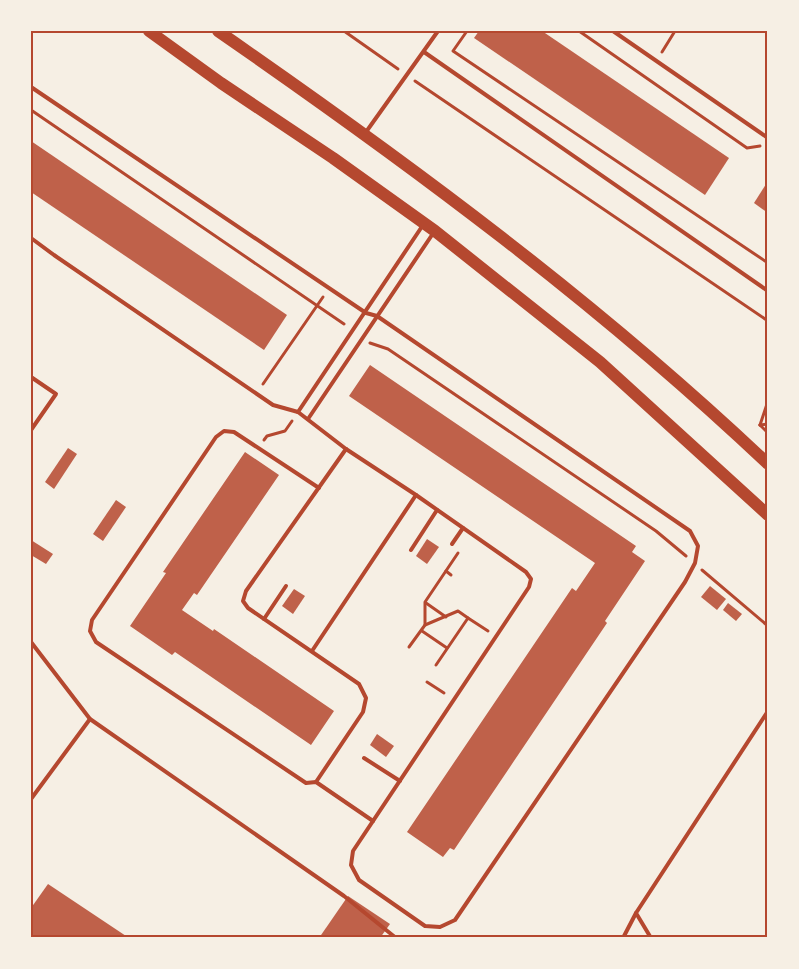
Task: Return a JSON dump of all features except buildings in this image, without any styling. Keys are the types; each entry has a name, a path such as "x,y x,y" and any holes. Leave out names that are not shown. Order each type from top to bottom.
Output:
{"main road":[{"path":"148,31 221,83 333,158 435,232 600,362 768,515"},
{"path":"218,31 365,134 541,268 724,422 768,464"}],"lane":[{"path":"365,134 438,31"},
{"path":"613,31 768,138"},
{"path":"424,52 768,291"},
{"path":"31,87 366,313 377,316 690,531 698,546 695,563 685,582 455,920 440,927 425,926 359,880 351,865 353,852 529,587 531,579 526,572 346,448 298,412 273,405 256,394 31,238"},
{"path":"298,412 424,224"},
{"path":"308,419 435,232"},
{"path":"31,377 56,394 31,430"},
{"path":"319,488 234,432 224,431 216,437 92,620 90,631 96,642 306,783 316,782 373,821"},
{"path":"316,782 363,712 366,698 359,684 248,608 243,601 246,591 346,448"},
{"path":"312,651 416,495"},
{"path":"411,550 437,510"},
{"path":"452,544 463,528"},
{"path":"264,619 286,586"},
{"path":"31,642 90,719 344,896 396,938"},
{"path":"623,938 636,913 768,711"},
{"path":"31,799 90,719"},
{"path":"364,758 400,781"},
{"path":"636,913 651,938"}],"path":[{"path":"344,31 768,321"},
{"path":"467,31 453,50 768,263"},
{"path":"579,31 747,148 764,145"},
{"path":"31,110 342,321 351,334"},
{"path":"256,394 329,288"},
{"path":"361,340 388,349 656,531 767,624"},
{"path":"760,425 768,401"},
{"path":"267,436 284,431 298,412"},
{"path":"760,425 768,424"},
{"path":"760,425 768,433"},
{"path":"409,647 425,625 425,602 471,533"},
{"path":"446,571 451,575"},
{"path":"425,602 446,616"},
{"path":"425,625 458,612 496,637"},
{"path":"436,665 468,618"},
{"path":"422,631 447,648"},
{"path":"427,682 453,699"}]}
